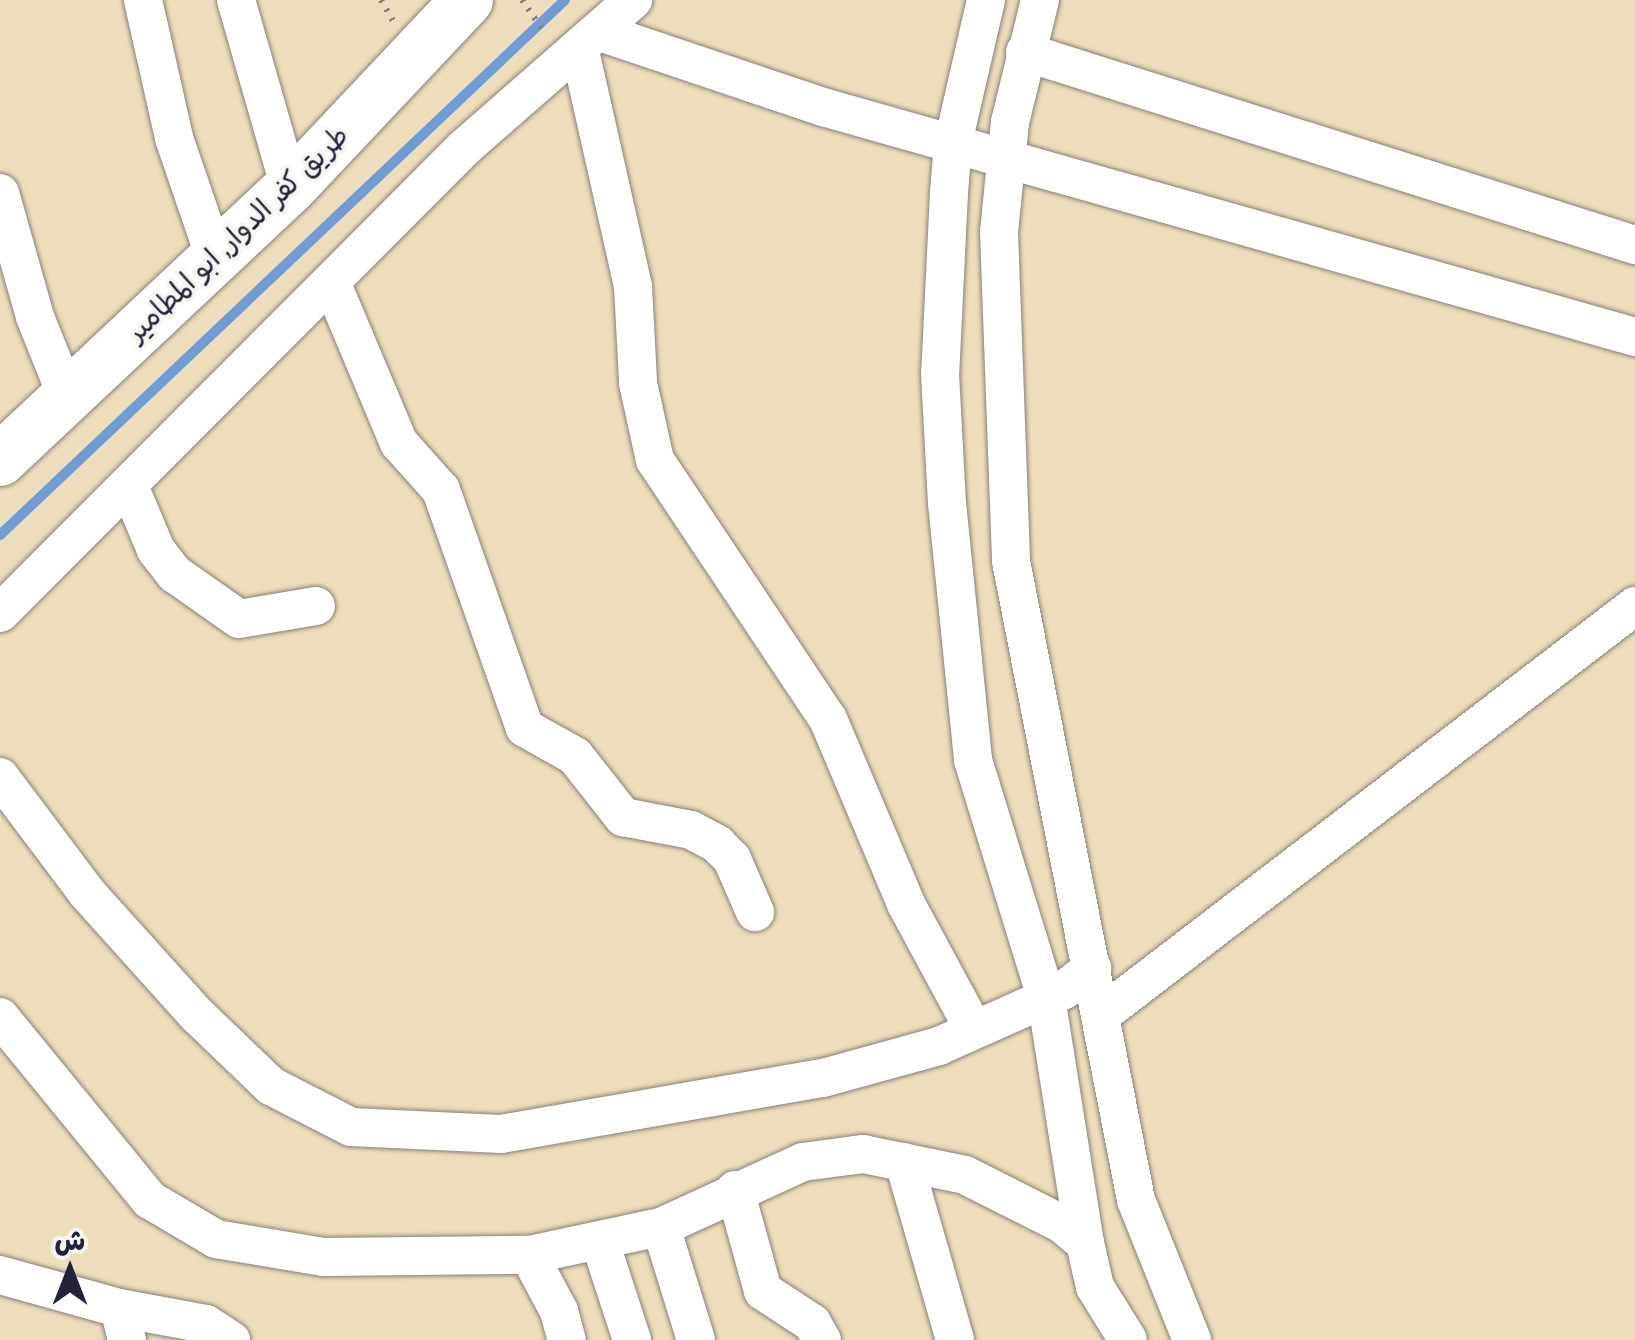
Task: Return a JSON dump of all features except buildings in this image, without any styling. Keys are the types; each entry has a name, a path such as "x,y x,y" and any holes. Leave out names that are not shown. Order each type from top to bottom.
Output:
{"main road":[{"name":"طريق كفر الدوار, ابو المطامير","path":"0,460 290,188 467,0"}],"street":[{"path":"143,0 174,138 215,258"},
{"path":"236,0 290,188"},
{"path":"0,614 130,488 464,148 578,43 632,0"},
{"path":"986,0 953,143 940,374 964,701 973,760 1046,997 1095,1287 1128,1340"},
{"path":"1040,0 1025,52 1006,156 999,232 1010,561 1136,1200 1192,1340"},
{"path":"578,43 685,65 1526,311 1635,337"},
{"path":"578,43 633,286 638,383 655,460 828,719 906,904 973,1028"},
{"path":"1025,52 1635,245"},
{"path":"0,193 35,317 68,398"},
{"path":"332,284 399,443 441,490 525,728 575,756 624,817 690,830 717,844 732,860 756,912"},
{"path":"130,488 156,550 175,574 238,618 316,606"},
{"path":"1101,1015 1635,606"},
{"path":"0,777 87,893 196,1015 271,1086 351,1127 412,1134 536,1128 822,1078 939,1046 1046,997 1092,968"},
{"path":"0,1017 150,1200 216,1238 324,1257 528,1255 601,1245 662,1227 735,1190 837,1154 965,1175 1062,1224 1085,1243"},
{"path":"904,1162 955,1340"},
{"path":"735,1190 762,1291 812,1323 822,1340"},
{"path":"662,1227 696,1340"},
{"path":"578,1340 630,1332 601,1245"},
{"path":"528,1255 560,1311 567,1340"},
{"path":"0,1274 123,1324 206,1324 231,1340"}],"path":[{"path":"522,0 578,43"}],"waterway":[{"path":"0,535 565,0"}]}
